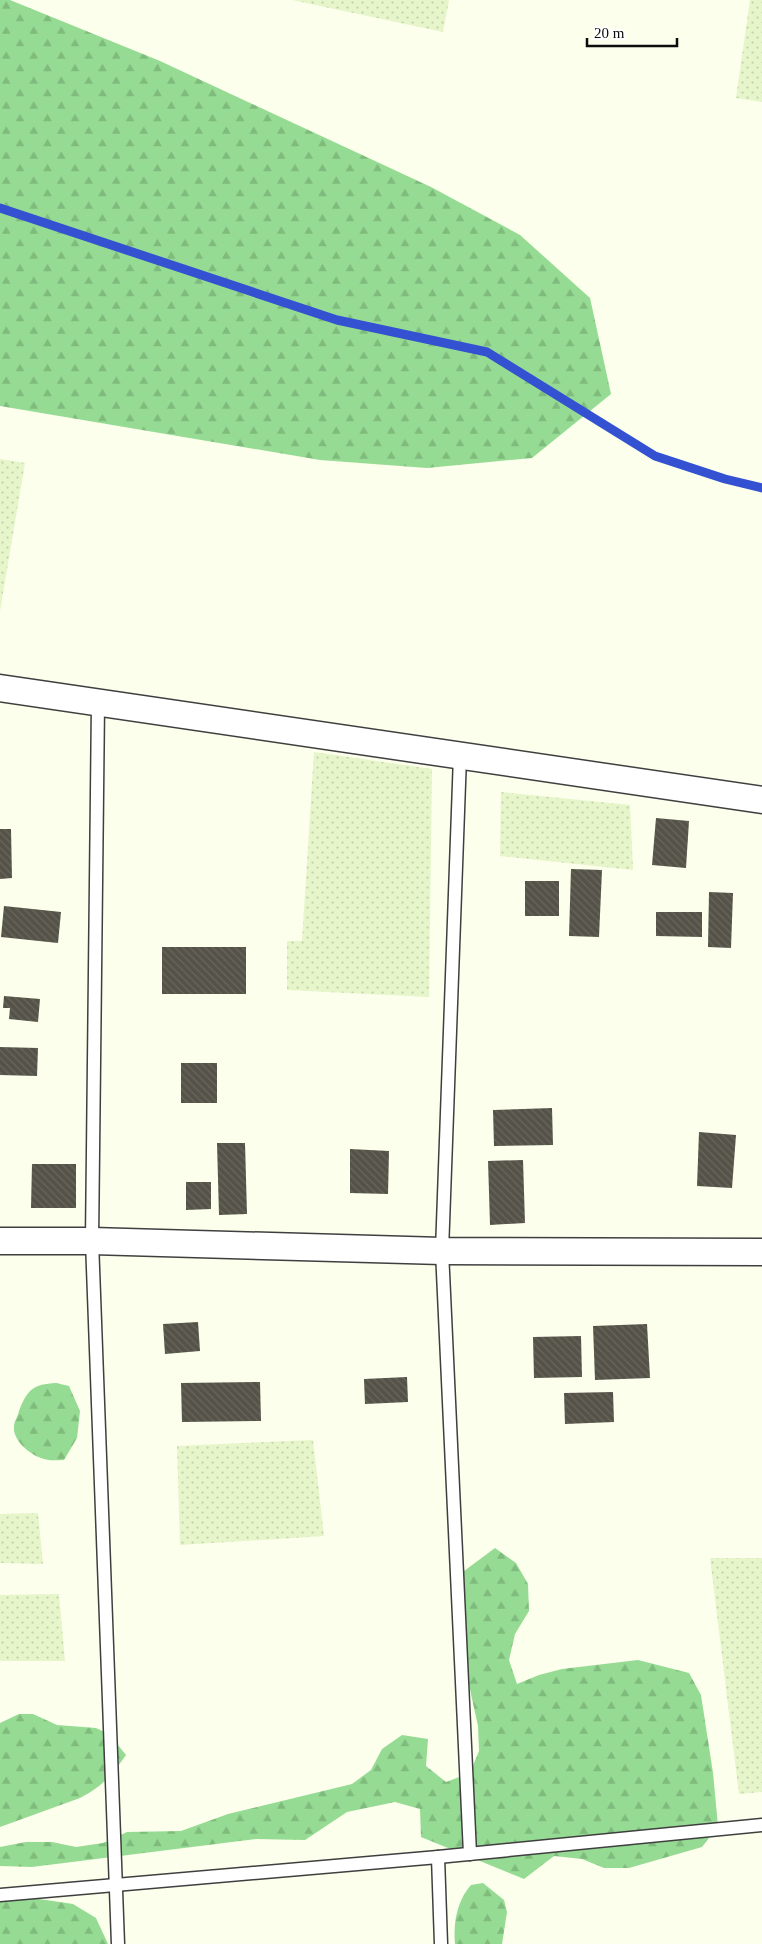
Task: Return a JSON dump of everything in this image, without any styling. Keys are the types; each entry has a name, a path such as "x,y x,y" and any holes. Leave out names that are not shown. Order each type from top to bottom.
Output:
{"street":[{"path":"0,688 762,800"},
{"path":"0,1241 92,1241 442,1251 762,1252"}],"lane":[{"path":"98,703 92,1241 118,1944"},
{"path":"460,756 442,1251 470,1854"},
{"path":"0,1895 438,1857 762,1825"},
{"path":"438,1857 442,1944"}],"green space":[{"path":"0,0 10,0 160,61 431,187 520,235 590,298 611,394 532,458 427,468 320,460 0,406"},
{"path":"292,0 449,0 443,32"},
{"path":"750,0 762,0 762,102 736,98"},
{"path":"0,459 25,463 0,611"},
{"path":"314,752 432,769 429,997 287,990 287,941 302,941"},
{"path":"501,792 630,805 633,870 500,856"},
{"path":"56,1383 69,1386 80,1411 77,1438 64,1460 46,1460 34,1455 19,1442 14,1432 14,1426 28,1393 36,1387"},
{"path":"313,1440 324,1536 180,1545 177,1446"},
{"path":"38,1513 43,1564 0,1563 0,1514"},
{"path":"495,1548 516,1563 528,1584 529,1611 515,1634 509,1660 517,1684 539,1675 562,1669 638,1660 689,1673 701,1695 713,1773 718,1826 702,1847 629,1868 604,1868 582,1859 554,1856 524,1879 421,1837 420,1809 395,1802 347,1812 305,1840 256,1839 32,1867 0,1866 0,1847 26,1842 52,1842 76,1847 103,1843 127,1832 181,1831 228,1814 352,1784 371,1770 382,1749 402,1735 428,1739 426,1766 446,1782 470,1773 479,1751 478,1726 462,1653 456,1577"},
{"path":"710,1558 762,1558 762,1792 739,1794"},
{"path":"59,1594 65,1661 0,1661 0,1595"},
{"path":"19,1714 33,1714 57,1725 96,1728 109,1734 126,1755 106,1780 88,1794 0,1827 0,1723"},
{"path":"483,1883 504,1900 507,1912 502,1944 455,1944 455,1920 462,1898 471,1885"},
{"path":"19,1896 73,1904 96,1918 108,1944 0,1944 0,1900"}],"building":[{"path":"656,818 689,821 686,868 652,865"},
{"path":"0,829 11,829 12,878 0,879"},
{"path":"571,869 602,870 599,937 569,936"},
{"path":"525,881 559,881 559,916 525,916"},
{"path":"709,892 733,893 731,948 708,947"},
{"path":"4,906 61,912 58,943 1,937"},
{"path":"656,912 702,912 702,937 656,936"},
{"path":"162,947 246,947 246,994 162,994"},
{"path":"4,996 40,999 38,1022 9,1019 10,1008 3,1008"},
{"path":"0,1047 38,1048 37,1076 0,1075"},
{"path":"181,1063 217,1063 217,1103 181,1103"},
{"path":"552,1108 553,1145 494,1146 493,1110"},
{"path":"699,1132 736,1135 732,1188 697,1186"},
{"path":"217,1143 245,1143 247,1214 219,1215"},
{"path":"350,1149 389,1151 388,1194 350,1193"},
{"path":"523,1160 525,1223 490,1225 488,1161"},
{"path":"32,1164 76,1164 76,1208 31,1208"},
{"path":"186,1182 211,1182 211,1209 186,1210"},
{"path":"198,1322 200,1351 165,1354 163,1324"},
{"path":"647,1324 650,1378 595,1380 593,1326"},
{"path":"581,1336 582,1377 534,1378 533,1337"},
{"path":"407,1377 408,1402 365,1404 364,1379"},
{"path":"260,1382 261,1421 182,1422 181,1383"},
{"path":"613,1392 614,1422 565,1424 564,1393"}],"waterway":[{"path":"0,208 337,320 487,352 655,456 725,479 762,488"}]}
